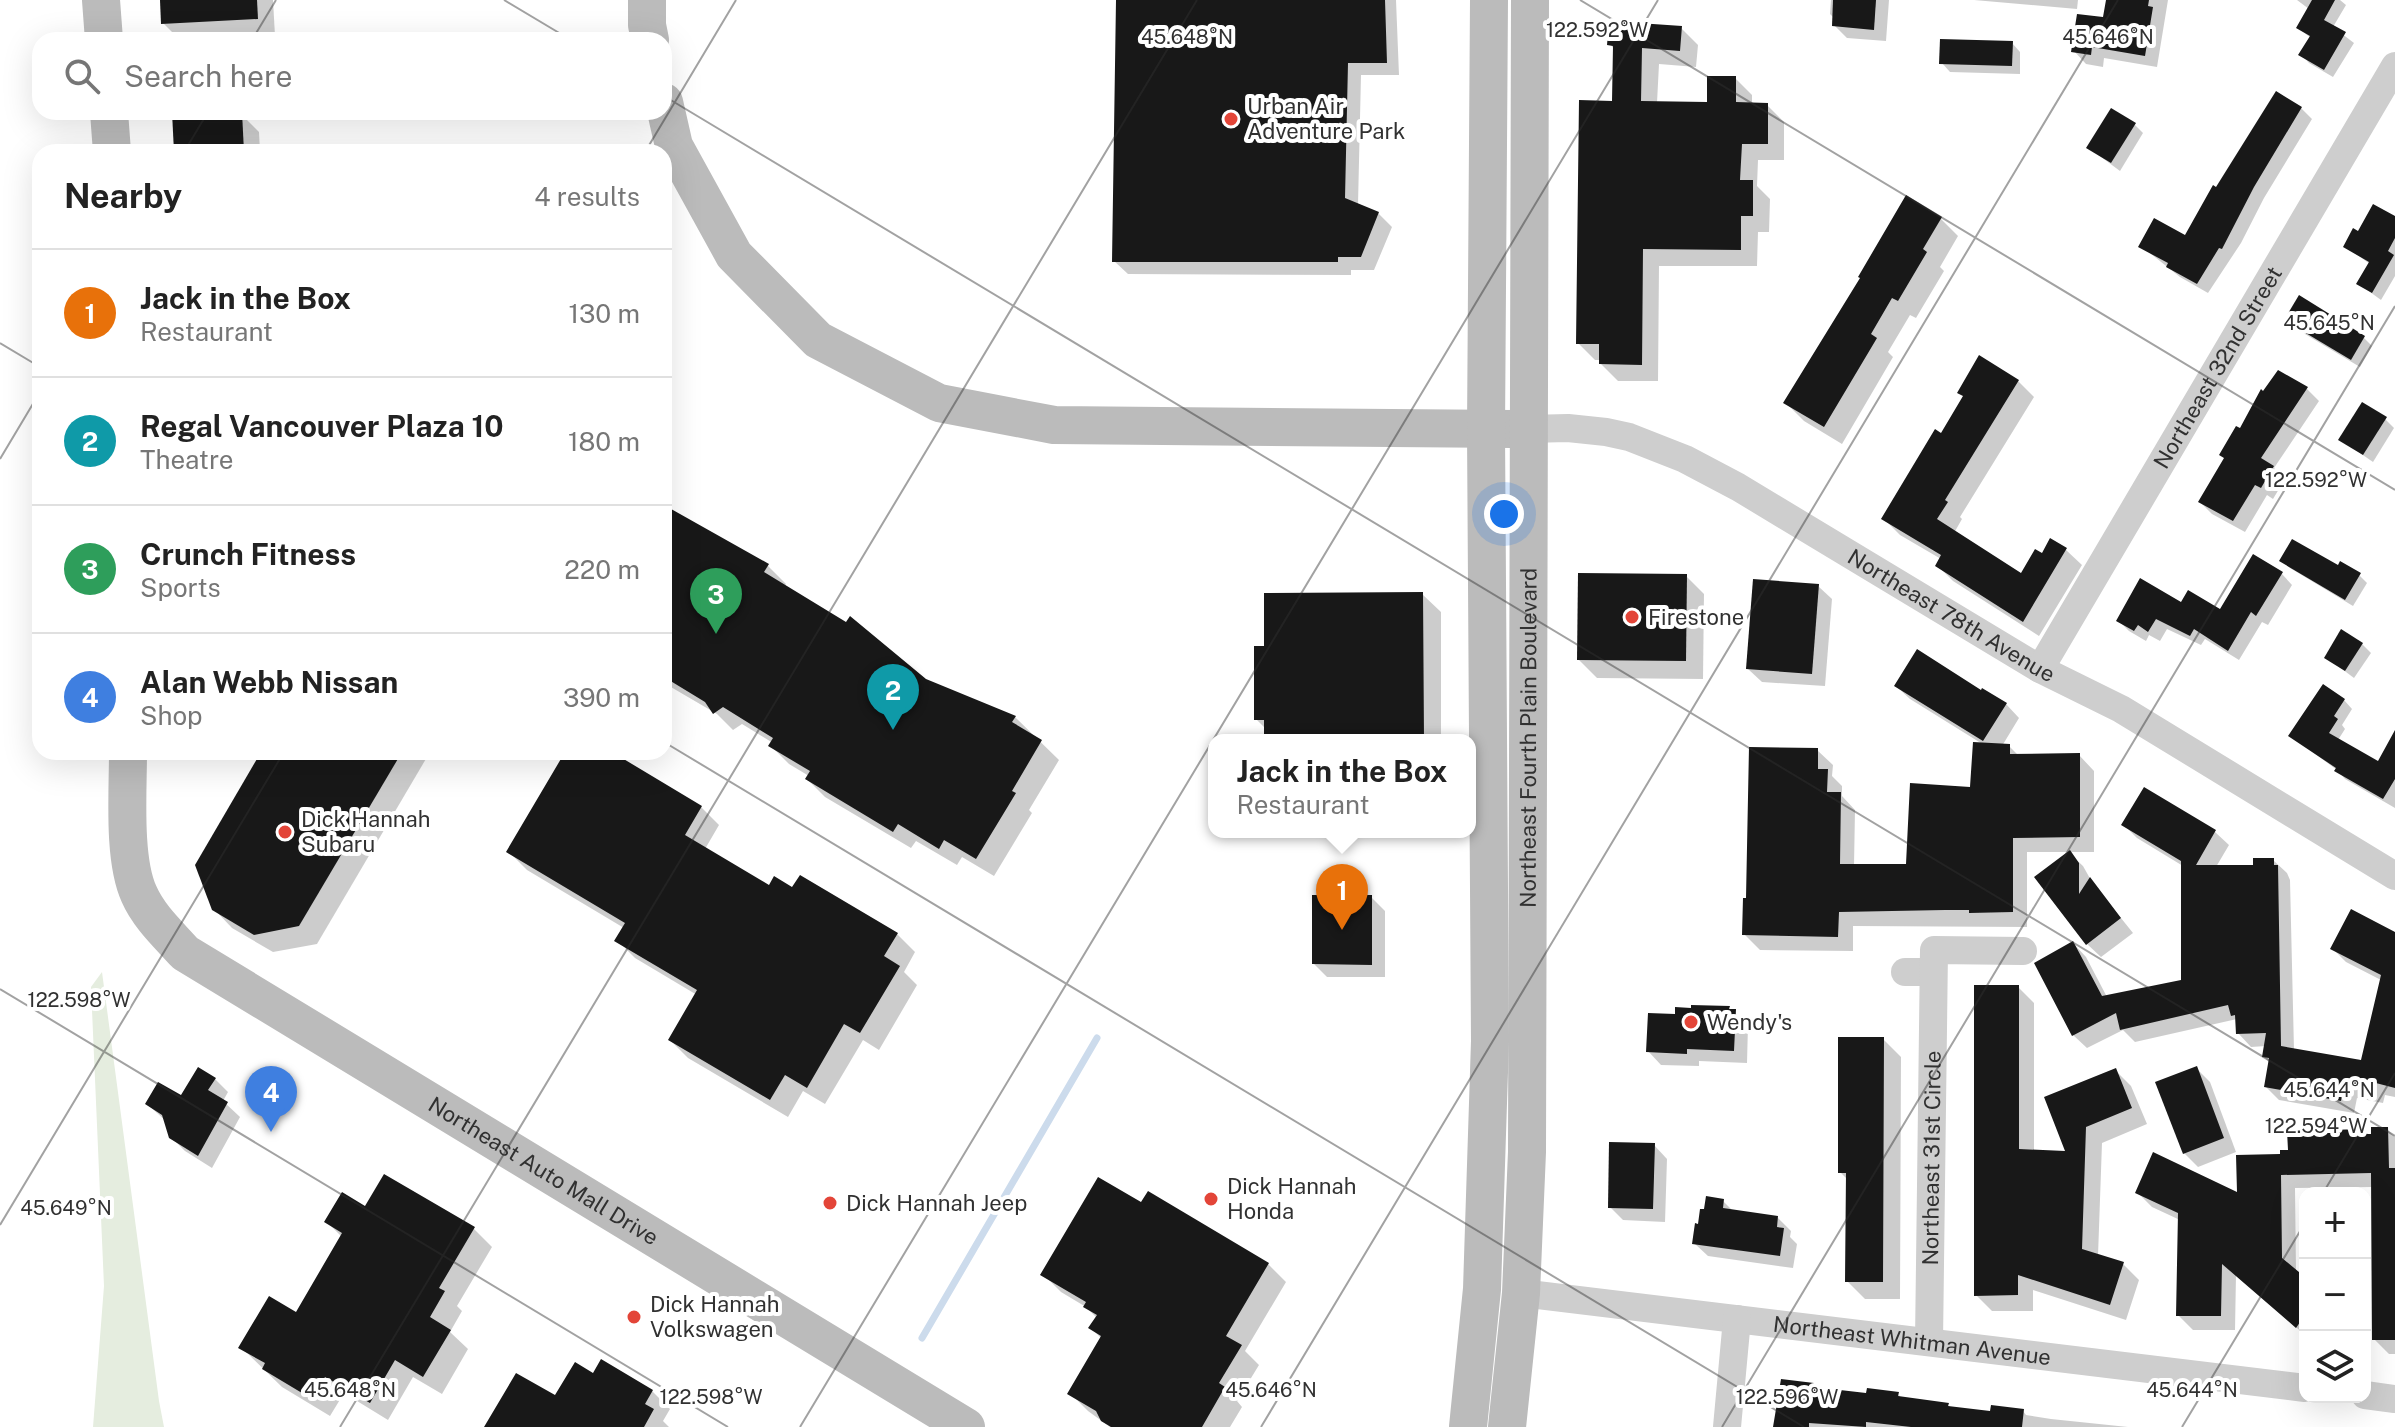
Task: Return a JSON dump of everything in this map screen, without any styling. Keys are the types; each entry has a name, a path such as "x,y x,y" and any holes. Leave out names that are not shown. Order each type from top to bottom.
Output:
{"main road":[{"path":"101,0 103,32"},
{"path":"647,0 648,32"},
{"name":"Northeast Fourth Plain Boulevard","path":"1468,1427 1482,1289 1490,1041 1486,431 1489,0"},
{"name":"Northeast Fourth Plain Boulevard","path":"1507,1427 1521,1293 1527,1152 1530,0"},
{"path":"110,120 111,144"},
{"name":"Northeast 78th Avenue","path":"668,120 674,146 734,255 818,340 939,403 1054,425 1527,429"},
{"name":"Northeast Auto Mall Drive","path":"128,760 132,865 139,894 156,920 185,953 966,1427"},
{"path":"1490,1041 1504,1068 1503,1280 1507,1289 1521,1293"}],"street":[{"name":"Northeast 32nd Street","path":"2040,669 2395,66"},
{"name":"Northeast 78th Avenue","path":"1527,429 1568,428 1606,432 1629,437 1685,459 1738,487 2040,669 2121,709 2395,876"},
{"path":"1905,972 1933,972 1934,950 2023,951"},
{"name":"Northeast 31st Circle","path":"1929,1342 1933,972"},
{"name":"Northeast Whitman Avenue","path":"1521,1293 2299,1387"},
{"path":"1727,1427 1737,1319"},
{"path":"2371,1396 2395,1399"}],"shaded area":[{"path":"102,972 164,1427 93,1427 104,1286 91,987"}],"building":[{"path":"160,0 257,0 258,19 161,24"},
{"name":"Urban Air Adventure Park","path":"1116,0 1385,0 1387,63 1348,63 1345,198 1379,212 1361,257 1338,257 1338,262 1112,262"},
{"path":"1833,0 1876,0 1874,30 1832,26"},
{"path":"2106,0 2149,0 2148,6 2153,7 2145,56 2092,47 2091,55 2071,52 2077,14 2103,17"},
{"path":"2312,0 2335,0 2324,20 2346,32 2324,70 2298,55 2310,36 2296,28"},
{"path":"1609,21 1682,26 1680,51 1642,48 1641,101 1707,102 1707,76 1736,76 1736,102 1768,103 1768,144 1742,144 1740,180 1753,180 1753,216 1741,216 1741,250 1643,249 1642,365 1599,364 1599,344 1576,344 1579,100 1612,101 1613,46 1607,45"},
{"path":"1940,39 2013,41 2012,66 1939,64"},
{"path":"2276,91 2302,107 2254,187 2222,249 2219,248 2197,284 2138,247 2154,218 2185,235 2213,185 2216,187"},
{"path":"2111,108 2136,123 2111,163 2086,148"},
{"path":"172,120 242,120 244,144 174,144"},
{"path":"1906,195 1942,217 1923,249 1927,252 1898,301 1892,298 1871,334 1877,338 1824,427 1783,403 1860,278"},
{"path":"2373,204 2395,216 2395,238 2388,251 2394,255 2372,293 2356,284 2369,262 2343,247 2353,228 2358,231"},
{"path":"2299,295 2365,336 2351,360 2284,320"},
{"path":"1979,355 2019,380 1945,500 1948,502 1937,519 2021,573 2035,549 2042,553 2050,538 2067,548 2023,622 1935,566 1941,555 1881,519 1935,429 1941,433 1963,396 1957,393"},
{"path":"2278,370 2308,387 2261,458 2274,466 2261,488 2255,485 2233,521 2198,502 2224,458 2219,455 2236,426 2240,428 2261,389 2263,391"},
{"path":"2362,402 2387,417 2363,455 2338,440"},
{"path":"672,509 769,564 764,572 846,622 850,616 926,679 1016,716 1012,722 1042,740 1012,791 1016,793 976,859 944,840 939,849 898,824 893,832 805,779 810,771 768,746 773,738 723,707 713,714 705,702 672,682"},
{"path":"2292,539 2338,565 2340,561 2361,573 2345,600 2279,561"},
{"path":"2253,554 2283,572 2256,616 2251,612 2228,651 2194,629 2190,636 2156,619 2148,632 2138,625 2134,631 2116,621 2140,578 2181,602 2188,590 2220,609"},
{"name":"Firestone","path":"1578,573 1687,574 1686,661 1577,660"},
{"path":"1753,579 1819,584 1812,674 1746,669"},
{"path":"1423,592 1424,734 1264,734 1264,720 1254,720 1254,646 1264,646 1264,593"},
{"path":"2341,629 2363,643 2345,671 2324,658"},
{"path":"1917,649 2007,703 1983,741 1894,686"},
{"path":"2323,684 2345,699 2334,716 2338,719 2329,733 2378,761 2395,730 2395,779 2383,799 2334,771 2336,768 2288,736"},
{"path":"1973,742 2010,744 2010,754 2080,753 2080,837 2013,838 2013,912 1839,912 1838,937 1742,935 1743,898 1746,898 1749,747 1818,748 1818,769 1828,769 1827,792 1841,792 1840,864 1906,864 1910,783 1970,787"},
{"name":"Dick Hannah Subaru","path":"256,760 397,760 299,926 254,935 212,910 195,865"},
{"path":"560,760 625,760 702,806 685,835 769,885 774,876 792,887 800,875 898,933 884,956 900,966 860,1033 844,1024 807,1088 785,1075 770,1100 668,1040 697,990 614,941 625,923 506,852"},
{"path":"2144,787 2216,830 2196,865 2253,865 2253,858 2274,858 2274,865 2278,865 2281,1046 2361,1060 2381,975 2330,949 2351,909 2395,932 2395,1088 2372,1082 2370,1091 2344,1085 2341,1101 2264,1087 2269,1058 2262,1057 2266,1033 2236,1034 2235,1015 2231,1016 2228,1005 2120,1030 2116,1013 2072,1036 2034,963 2073,941 2102,996 2181,980 2181,861 2121,825"},
{"path":"2070,850 2079,863 2079,894 2090,877 2121,918 2086,945 2034,877"},
{"path":"1312,895 1372,895 1372,965 1312,964"},
{"path":"1974,985 2019,985 2019,1149 2065,1151 2044,1097 2116,1068 2132,1108 2086,1127 2082,1249 2124,1262 2110,1305 2018,1275 2018,1295 1974,1296"},
{"name":"Wendy's","path":"1691,1005 1730,1006 1729,1009 1736,1009 1734,1051 1687,1049 1687,1054 1646,1052 1648,1013 1675,1014 1675,1007 1691,1008"},
{"path":"1838,1037 1884,1037 1883,1282 1845,1282 1846,1173 1838,1173"},
{"path":"2197,1066 2224,1138 2183,1154 2155,1082"},
{"path":"198,1067 216,1078 208,1090 228,1102 198,1156 169,1138 162,1115 145,1104 158,1082 181,1095"},
{"path":"2371,1127 2388,1127 2389,1168 2395,1168 2395,1340 2372,1340 2371,1173 2281,1175 2282,1258 2299,1272 2299,1324 2296,1328 2222,1264 2221,1316 2176,1316 2178,1213 2135,1193 2153,1152 2237,1192 2236,1155 2280,1154 2280,1150 2288,1150 2287,1131 2366,1129 2365,1134 2371,1134"},
{"path":"1609,1142 1655,1143 1653,1209 1608,1208"},
{"path":"384,1174 475,1227 439,1288 445,1291 430,1317 451,1330 423,1377 395,1360 370,1403 325,1377 312,1399 262,1369 265,1363 238,1348 269,1296 296,1312 342,1233 324,1222 342,1192 365,1206"},
{"path":"1098,1177 1141,1202 1148,1191 1269,1263 1226,1336 1242,1345 1219,1383 1225,1387 1202,1427 1111,1427 1101,1421 1096,1411 1067,1394 1101,1336 1088,1328 1097,1315 1083,1307 1086,1302 1040,1275"},
{"path":"1706,1196 1724,1199 1723,1208 1778,1216 1777,1227 1784,1228 1780,1256 1692,1244 1695,1223 1698,1224"},
{"path":"601,1359 653,1390 645,1404 654,1409 644,1427 484,1427 516,1373 555,1395 575,1362 593,1373"},
{"path":"1781,1379 1814,1383 1814,1387 1866,1393 1867,1388 1899,1392 1898,1396 1949,1403 1948,1406 1990,1411 1991,1405 2024,1409 2022,1427 1911,1427 1866,1422 1866,1427 1809,1423 1809,1427 1773,1427"}],"waterway":[{"path":"922,1338 1097,1038"}],"place":[{"name":"Urban Air Adventure Park","path":"1231,119"},
{"name":"Firestone","path":"1632,617"},
{"name":"Crunch Fitness","path":"716,634"},
{"name":"Regal Vancouver Plaza 10","path":"893,730"},
{"name":"Dick Hannah Subaru","path":"285,832"},
{"name":"Jack in the Box","path":"1342,930"},
{"name":"Wendy's","path":"1691,1022"},
{"name":"Alan Webb Nissan","path":"271,1132"},
{"name":"Dick Hannah Honda","path":"1211,1199"},
{"name":"Dick Hannah Jeep","path":"830,1203"},
{"name":"Dick Hannah Volkswagen","path":"634,1317"}]}
